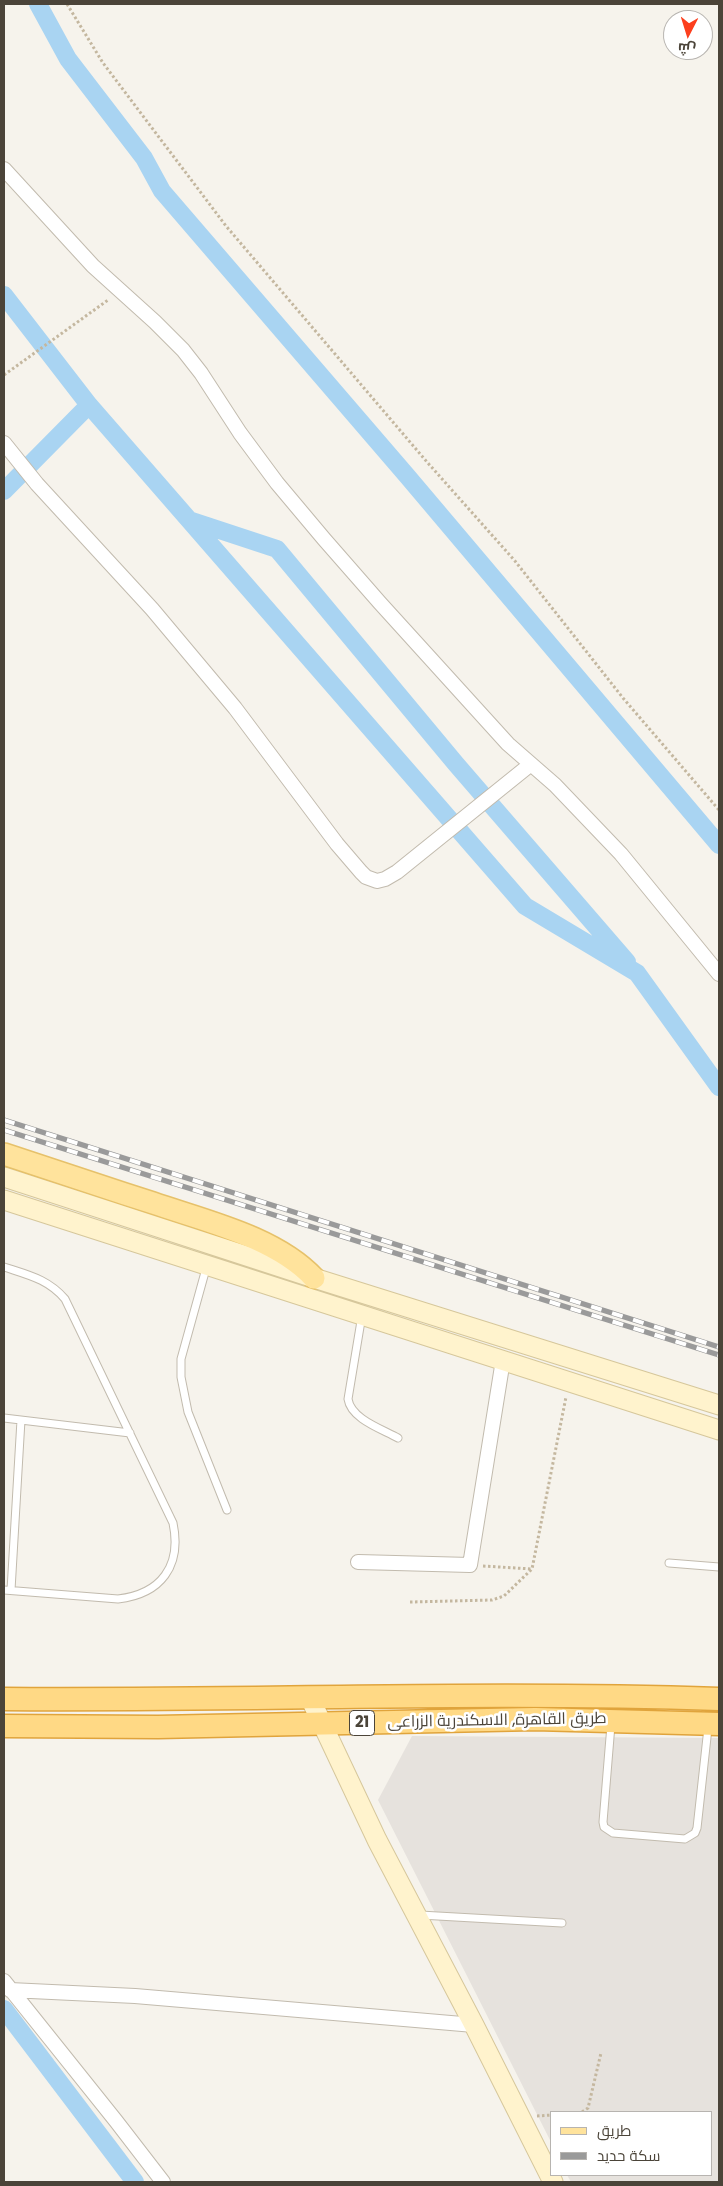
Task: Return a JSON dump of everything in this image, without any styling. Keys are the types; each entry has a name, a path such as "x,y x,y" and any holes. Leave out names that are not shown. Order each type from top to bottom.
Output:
{"highway":[{"name":"طريق القاهرة, الاسكندرية الزراعى","path":"4,1699 155,1700 502,1697 719,1699"},
{"name":"طريق القاهرة, الاسكندرية الزراعى","path":"4,1726 158,1727 535,1719 714,1724"}],"main road":[{"path":"4,1154 207,1221 276,1248 296,1261 314,1278"},
{"path":"4,1177 314,1278 719,1405"},
{"path":"4,1200 719,1430"},
{"path":"310,1698 377,1840 417,1914 553,2182"}],"street":[{"path":"4,169 82,254 155,322 191,360 240,433 277,483 380,603 508,744 555,785 621,854 719,974"},
{"path":"8,447 36,484 152,609 222,693 337,844 366,877 377,881 397,872 531,764"},
{"path":"358,1562 470,1565 503,1360"},
{"path":"7,1985 474,2025"},
{"path":"7,1985 163,2182"}],"lane":[{"path":"207,1265 181,1359 181,1377 188,1412 228,1510"},
{"path":"4,1267 42,1279 65,1299 174,1523 177,1538 175,1554 170,1569 160,1582 141,1594 118,1599 7,1590 21,1420"},
{"path":"362,1315 348,1399 349,1404 358,1416 398,1438"},
{"path":"4,1418 130,1433"},
{"path":"669,1562 719,1567"},
{"path":"611,1720 604,1827 613,1834 685,1840 695,1833 697,1828 714,1724"},
{"path":"417,1914 562,1923"}],"path":[{"path":"67,4 103,63 226,226 515,561 623,698 719,810"},
{"path":"4,375 120,290"},
{"path":"410,1602 492,1600 504,1596 532,1569 569,1382"},
{"path":"470,1565 532,1569"},
{"path":"584,2111 588,2108 601,2053"}],"shaded area":[{"path":"412,1736 719,1738 719,2182 571,2182 568,2176 713,2176 713,2111 550,2111 550,2140 378,1800"}],"waterway":[{"path":"38,4 68,59 144,158 162,191 408,477 719,845"},
{"path":"4,295 89,405 525,906 637,973 719,1087"},
{"path":"4,491 89,405"},
{"path":"189,520 277,549 456,764 627,962"},
{"path":"4,2009 135,2182"}],"railway":[{"path":"4,1120 719,1347"},
{"path":"4,1130 719,1355"}]}
